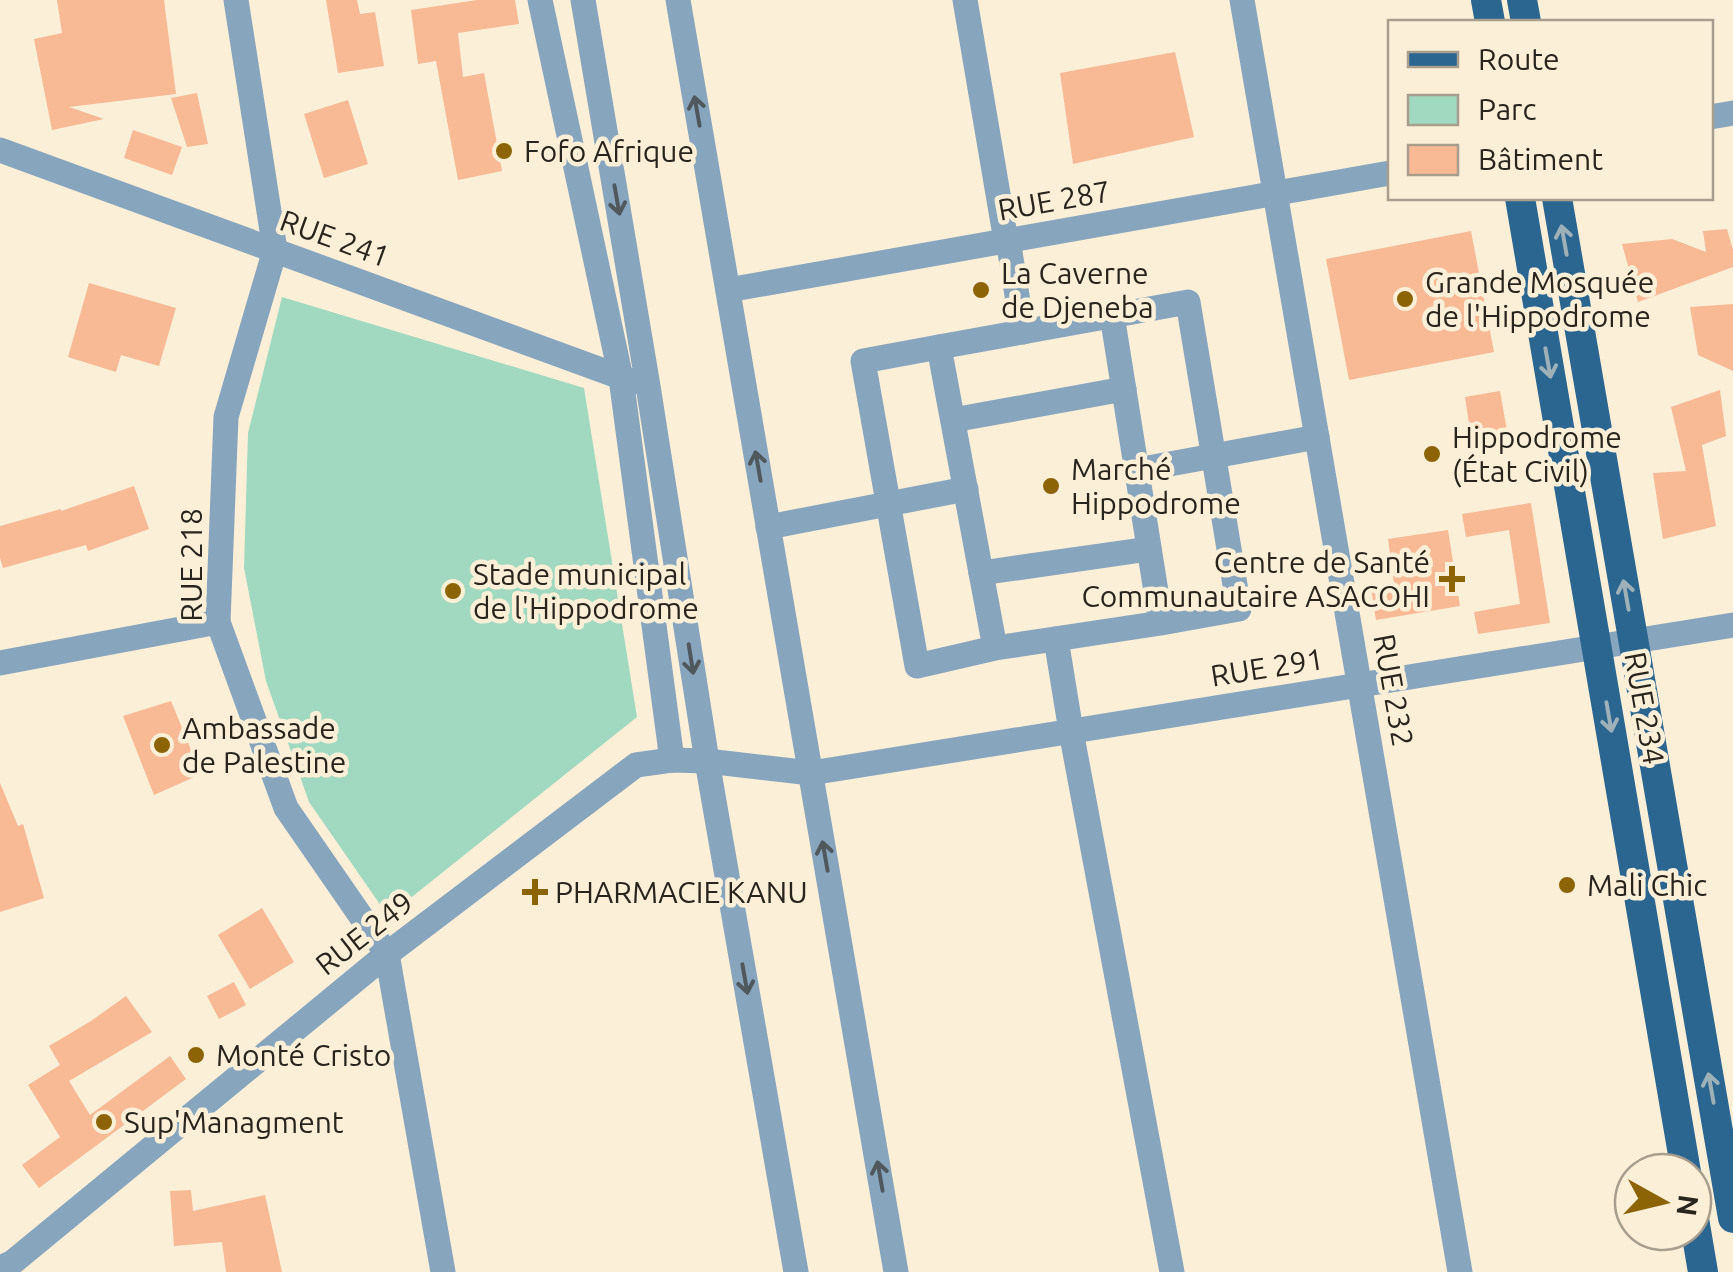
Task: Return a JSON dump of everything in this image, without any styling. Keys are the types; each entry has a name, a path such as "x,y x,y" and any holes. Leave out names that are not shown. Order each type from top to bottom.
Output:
{"main road":[{"name":"RUE 234","path":"1520,200 1683,1152"},
{"name":"RUE 234","path":"1557,200 1733,1218"}],"street":[{"name":"RUE 218","path":"236,0 276,250 226,417 218,622 286,808 387,954 443,1272"},
{"path":"540,0 621,378 672,760"},
{"path":"583,0 796,1272"},
{"path":"678,0 896,1272"},
{"path":"965,0 1023,332"},
{"name":"RUE 232","path":"1242,0 1460,1272"},
{"name":"RUE 241","path":"0,150 648,386"},
{"name":"RUE 287","path":"728,290 1388,173"},
{"path":"1188,302 1238,609 995,648 917,666 863,361 1023,332 1188,302"},
{"path":"1112,315 1162,623"},
{"path":"939,347 995,648"},
{"path":"952,420 1124,389"},
{"path":"1137,470 1317,437"},
{"path":"768,527 966,489"},
{"path":"982,573 1150,549"},
{"path":"0,663 218,622"},
{"name":"RUE 291","path":"810,774 1733,625"},
{"path":"1056,639 1172,1272"},
{"name":"RUE 249","path":"7,1261 387,954 636,765 708,760 810,774"}],"green space":[{"path":"282,297 584,388 637,717 388,916 309,802 266,681 244,568 248,433"}],"building":[{"path":"57,0 164,0 176,94 69,107 104,119 52,130 34,39 62,33"},
{"path":"326,0 357,0 360,14 375,12 384,66 338,73"},
{"path":"477,0 515,0 519,24 458,33 463,77 484,73 502,171 458,180 436,61 418,64 411,10"},
{"path":"1175,52 1194,137 1073,164 1060,73"},
{"path":"197,93 208,144 187,147 171,98"},
{"path":"348,100 368,164 324,178 304,114"},
{"path":"133,130 182,147 172,175 124,158"},
{"path":"1727,229 1733,267 1638,302 1622,244 1672,239 1706,252 1703,231"},
{"name":"Grande Mosquée de l'Hippodrome","path":"1471,231 1494,352 1349,380 1326,259"},
{"path":"89,283 176,308 159,366 121,355 116,372 68,357"},
{"path":"1733,304 1733,371 1698,355 1690,307"},
{"path":"1720,390 1726,436 1702,445 1716,526 1663,539 1653,473 1686,471 1671,407"},
{"path":"1500,391 1509,442 1473,450 1465,397"},
{"path":"134,486 149,529 88,551 86,545 3,568 0,526 61,511"},
{"path":"1531,503 1550,623 1478,634 1474,612 1520,604 1509,530 1466,537 1462,514"},
{"path":"1448,530 1460,606 1376,620 1371,588 1394,584 1388,539"},
{"name":"Ambassade de Palestine","path":"171,701 201,774 154,795 123,716"},
{"path":"0,783 18,826 23,824 44,898 0,912"},
{"path":"262,908 294,962 250,989 218,935"},
{"path":"234,982 246,1005 219,1019 207,996"},
{"path":"126,996 152,1032 69,1081 90,1115 170,1056 186,1079 39,1188 22,1165 60,1137 28,1085 60,1065 49,1046"},
{"path":"191,1190 193,1211 265,1195 282,1272 226,1272 222,1242 174,1246 170,1191"}],"place":[{"name":"Fofo Afrique","path":"504,151"},
{"name":"La Caverne de Djeneba","path":"981,290"},
{"name":"Grande Mosquée de l'Hippodrome","path":"1405,299"},
{"name":"Hippodrome (État Civil)","path":"1432,454"},
{"name":"Marché Hippodrome","path":"1051,486"},
{"name":"Centre de Santé Communautaire ASACOHI","path":"1452,579"},
{"name":"Stade municipal de l'Hippodrome","path":"453,591"},
{"name":"Ambassade de Palestine","path":"162,745"},
{"name":"Mali Chic","path":"1567,885"},
{"name":"PHARMACIE KANU","path":"535,892"},
{"name":"Monté Cristo","path":"196,1055"},
{"name":"Sup'Managment","path":"104,1122"}]}
